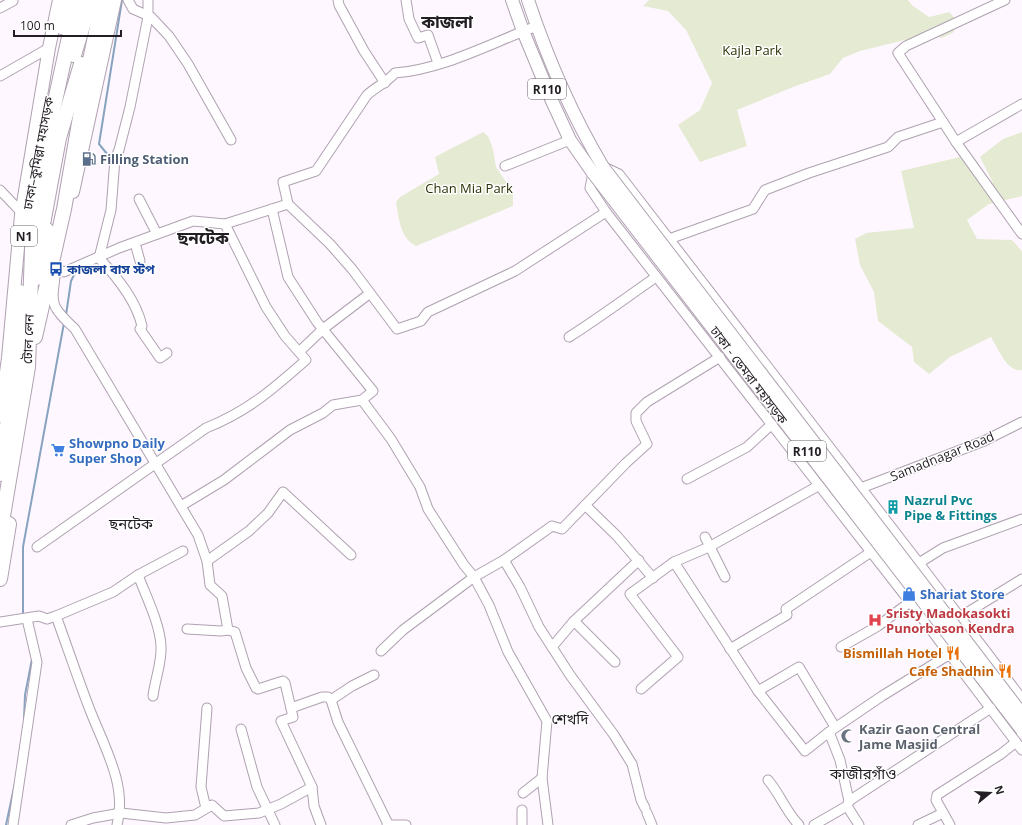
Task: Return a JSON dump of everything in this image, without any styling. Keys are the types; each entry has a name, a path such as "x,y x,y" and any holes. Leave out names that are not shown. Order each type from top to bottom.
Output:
{"highway":[{"name":"ঢাকা–কুমিল্লা মহাসড়ক","path":"0,474 18,349 25,215 67,0"},
{"path":"46,143 70,32 79,0"},
{"path":"58,90 85,0"},
{"path":"46,143 91,0"},
{"path":"29,300 59,138 102,0"},
{"name":"N1","path":"27,373 64,209 102,0"},
{"path":"29,319 64,142 91,54"},
{"path":"29,339 91,54"},
{"name":"টোল লেন","path":"0,534 27,373 33,220 46,143"},
{"path":"0,579 25,418 27,373"}],"main road":[{"name":"ঢাকা–কুমিল্লা মহাসড়ক","path":"0,416 8,358 21,212 49,48 60,0"},
{"path":"27,373 56,269 116,0"},
{"name":"ঢাকা - ডেমরা মহাসড়ক","path":"512,0 521,27 570,140 598,170 1022,714"},
{"name":"ঢাকা - ডেমরা মহাসড়ক","path":"528,0 535,22 591,147 598,170 1022,730"},
{"path":"521,27 535,22"}],"street":[{"path":"128,0 133,9 151,18 169,36 188,64 231,140"},
{"path":"99,258 111,210 115,159 120,150 130,107 148,17 148,0"},
{"path":"338,0 339,6 364,51 386,84"},
{"path":"406,0 408,19 418,38 428,36 438,64"},
{"path":"1005,0 906,46 898,53 956,142 1022,234"},
{"path":"0,8 13,1"},
{"path":"521,27 438,64 409,72 395,73 386,84 375,87 367,95 316,171 283,182 288,204 330,244 352,269 397,329 421,321 428,312 515,271 606,212"},
{"path":"0,76 49,48"},
{"path":"956,142 1022,104"},
{"path":"669,239 753,209 765,190 809,173 888,147 898,137 943,122"},
{"path":"505,166 570,140"},
{"path":"1022,699 619,174 598,170 590,188 606,212 719,355 818,486 872,552 1022,750"},
{"path":"0,190 21,212"},
{"path":"139,199 157,234"},
{"path":"228,630 222,596 210,585 207,561 198,535 75,329 57,312 53,300 56,269 64,272 192,221 225,224 288,204"},
{"path":"181,506 224,480 290,430 323,413 333,405 362,400 373,391 323,329 302,300 288,276 272,209"},
{"path":"37,547 206,428 229,418 268,393 306,360 285,336 266,307 225,224"},
{"path":"135,243 140,261"},
{"path":"99,258 117,277 136,307 142,326 140,328 160,358 167,353"},
{"path":"569,337 603,316 622,300 656,277"},
{"path":"299,352 323,329 370,294"},
{"path":"719,355 741,332"},
{"path":"381,651 403,630 474,577 504,560 552,526 562,529 626,463 648,444 636,421 636,413 647,402 719,355 747,340"},
{"path":"362,400 391,439 420,487 428,509 474,577 508,652 547,721 542,778 548,825"},
{"name":"Samadnagar Road","path":"861,488 984,440 1022,422"},
{"path":"687,479 747,447 772,424"},
{"path":"640,689 678,657 630,594 674,562 709,547 818,486"},
{"path":"207,561 249,531 268,513 284,492 351,555"},
{"path":"585,505 639,560 652,578"},
{"path":"919,563 943,548 1022,519"},
{"path":"705,537 725,577"},
{"path":"0,622 39,616 48,619 56,616 113,592 138,575 183,551"},
{"path":"730,649 787,615 786,609 872,552"},
{"path":"504,560 520,587 539,627 570,675 614,735 632,764 641,800 652,825"},
{"path":"552,647 574,622 639,560"},
{"path":"674,562 758,691 805,751 832,730 882,696 950,654"},
{"path":"138,575 149,605 161,646 161,657 153,696"},
{"path":"960,617 1022,579"},
{"path":"841,647 878,626 910,602"},
{"path":"56,616 92,718 115,774 120,813 118,825"},
{"path":"13,825 37,662 25,619"},
{"path":"574,622 615,662"},
{"path":"187,629 228,630 235,632 246,668 256,688 258,689 283,682 293,717 281,721 312,787 314,806 321,825"},
{"path":"758,691 799,667 832,730 840,760 848,804 859,825"},
{"path":"331,700 374,675"},
{"path":"291,708 322,697 328,697 331,700 338,722 388,825 406,825"},
{"path":"206,808 201,787 207,708"},
{"path":"814,825 848,804 991,708"},
{"path":"241,729 257,787 275,825"},
{"path":"950,825 936,800 937,796 1001,754 1016,742"},
{"path":"523,793 542,778"},
{"path":"768,780 775,788 786,808 799,825"},
{"path":"71,825 92,818 120,813 166,818 195,815 212,805 227,817 259,813 268,810 312,787"},
{"path":"522,810 522,825"},
{"path":"918,825 943,813"}],"green space":[{"name":"Kajla Park","path":"649,0 908,0 913,6 929,17 949,12 956,19 954,32 942,38 929,34 860,51 843,58 830,74 793,87 737,110 747,146 700,162 678,125 700,110 712,83 686,30 668,11 643,6"},
{"name":"Chan Mia Park","path":"483,132 488,136 493,149 496,167 513,192 513,206 416,246 411,243 403,233 399,221 396,202 400,197 439,174 435,157"},
{"path":"1022,132 1022,196 989,204 967,220 977,239 1012,240 1022,251 1022,370 1012,368 1007,364 991,337 950,357 929,374 914,362 912,347 878,321 874,292 860,265 855,239 866,233 914,228 901,171 960,157 988,186 993,183 980,157 1003,139"}],"waterway":[{"path":"112,160 99,144 122,0"},
{"path":"66,315 71,281 76,271"},
{"path":"23,615 23,547 64,323"},
{"path":"24,719 25,695 32,659"},
{"path":"6,825 15,783"}],"place":[{"name":"Filling Station","path":"89,159"},
{"name":"কাজলা বাস স্টপ","path":"56,269"},
{"name":"Showpno Daily Super Shop","path":"58,450"},
{"name":"Nazrul Pvc Pipe & Fittings","path":"893,507"},
{"name":"Shariat Store","path":"909,594"},
{"name":"Sristy Madokasokti Punorbason Kendra","path":"875,620"},
{"name":"Bismillah Hotel","path":"953,653"},
{"name":"Cafe Shadhin","path":"1005,671"},
{"name":"Kazir Gaon Central Jame Masjid","path":"848,736"}],"district":[{"name":"কাজলা","path":"447,21"},
{"name":"ছনটেক","path":"203,237"},
{"name":"ছনটেক","path":"131,523"},
{"name":"শেখদি","path":"570,718"},
{"name":"কাজীরগাঁও","path":"863,773"}]}
